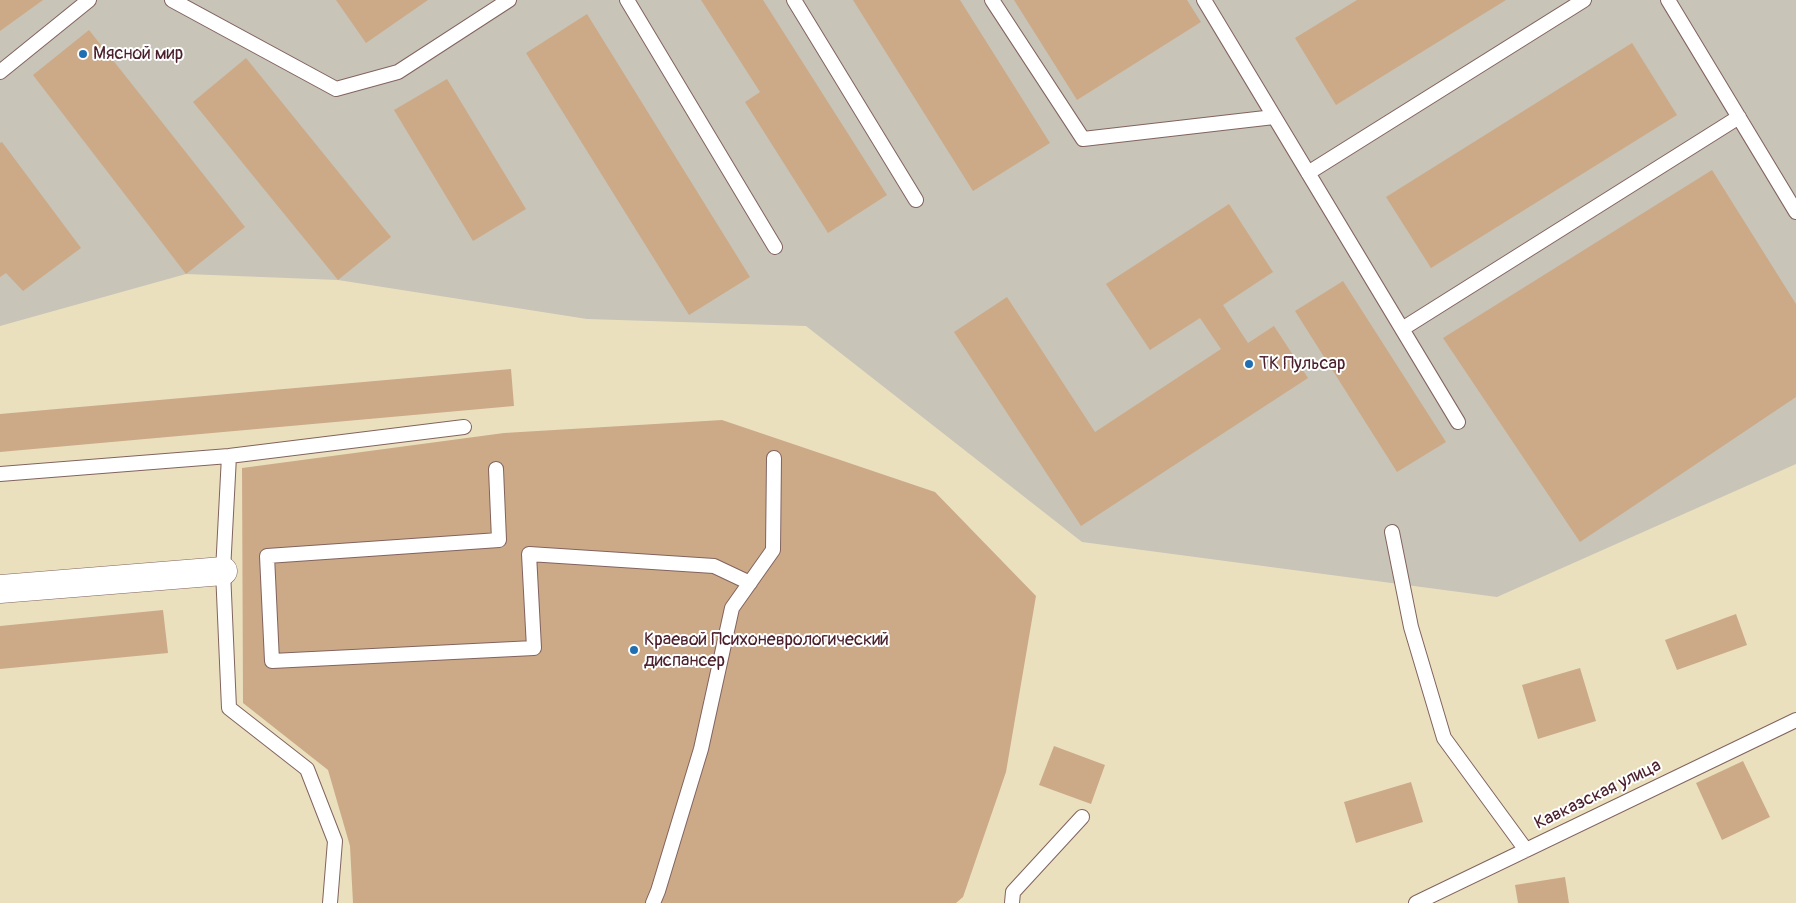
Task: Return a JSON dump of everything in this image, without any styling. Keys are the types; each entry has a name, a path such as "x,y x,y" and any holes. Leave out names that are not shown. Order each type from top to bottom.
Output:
{"street":[{"path":"0,588 223,571"}],"lane":[{"path":"0,72 89,0"},
{"path":"172,0 336,89 398,72 500,2"},
{"path":"627,0 775,247"},
{"path":"794,0 916,200"},
{"path":"992,0 1083,138 1274,117"},
{"path":"1308,173 1584,0"},
{"path":"1668,0 1796,212"},
{"path":"1207,1 1274,117 1458,422"},
{"path":"1402,329 1738,117"},
{"path":"0,474 229,456 464,426"},
{"path":"229,456 223,571 229,708 307,769 335,841 330,903"},
{"path":"653,903 701,748 732,608 773,550 774,458"},
{"path":"496,469 499,540 267,556 272,660 534,648 529,554 714,566 750,583"},
{"path":"1392,532 1411,626 1444,738 1526,850"},
{"name":"Кавказская улица","path":"1416,903 1796,720"},
{"path":"1012,903 1013,892 1082,817"}],"shaded area":[{"path":"0,0 1796,0 1796,464 1497,597 1082,542 806,326 587,319 338,280 186,274 0,326"}],"building":[{"path":"0,0 43,0 0,31"},
{"path":"336,0 428,0 366,43"},
{"path":"701,0 763,0 887,195 828,233 745,102 760,92"},
{"path":"853,0 960,0 1050,143 973,191"},
{"path":"1014,0 1187,0 1201,22 1077,100"},
{"path":"1357,0 1506,0 1336,105 1295,38"},
{"path":"587,14 750,277 689,315 526,53"},
{"path":"89,30 245,227 186,274 33,75"},
{"path":"1632,43 1677,115 1431,268 1386,197"},
{"path":"246,58 391,237 338,280 193,102"},
{"path":"447,79 526,209 473,241 394,110"},
{"path":"2,142 81,248 23,291 6,273 0,277 0,143"},
{"path":"1712,170 1796,304 1796,397 1580,542 1443,338"},
{"name":"ТК Пульсар","path":"1229,204 1273,272 1223,305 1248,343 1274,326 1308,378 1081,526 954,332 1007,297 1095,432 1221,349 1200,318 1150,350 1106,284"},
{"path":"1343,281 1446,442 1397,472 1295,311"},
{"path":"511,369 514,406 0,452 0,414"},
{"name":"Краевой Психоневрологический диспансер","path":"722,420 935,492 1036,596 1006,772 963,897 956,903 353,903 350,846 328,770 243,703 242,468 504,433"},
{"path":"163,610 168,653 0,669 0,626"},
{"path":"1736,614 1747,645 1677,670 1665,640"},
{"path":"1580,668 1596,721 1538,739 1522,685"},
{"path":"1054,746 1105,765 1091,804 1039,785"},
{"path":"1743,761 1770,817 1722,840 1696,783"},
{"path":"1411,782 1423,822 1356,843 1344,802"},
{"path":"1565,877 1569,903 1518,903 1515,885"}],"place":[{"name":"Мясной мир","path":"83,54"},
{"name":"ТК Пульсар","path":"1249,364"},
{"name":"Краевой Психоневрологический диспансер","path":"634,650"}]}
